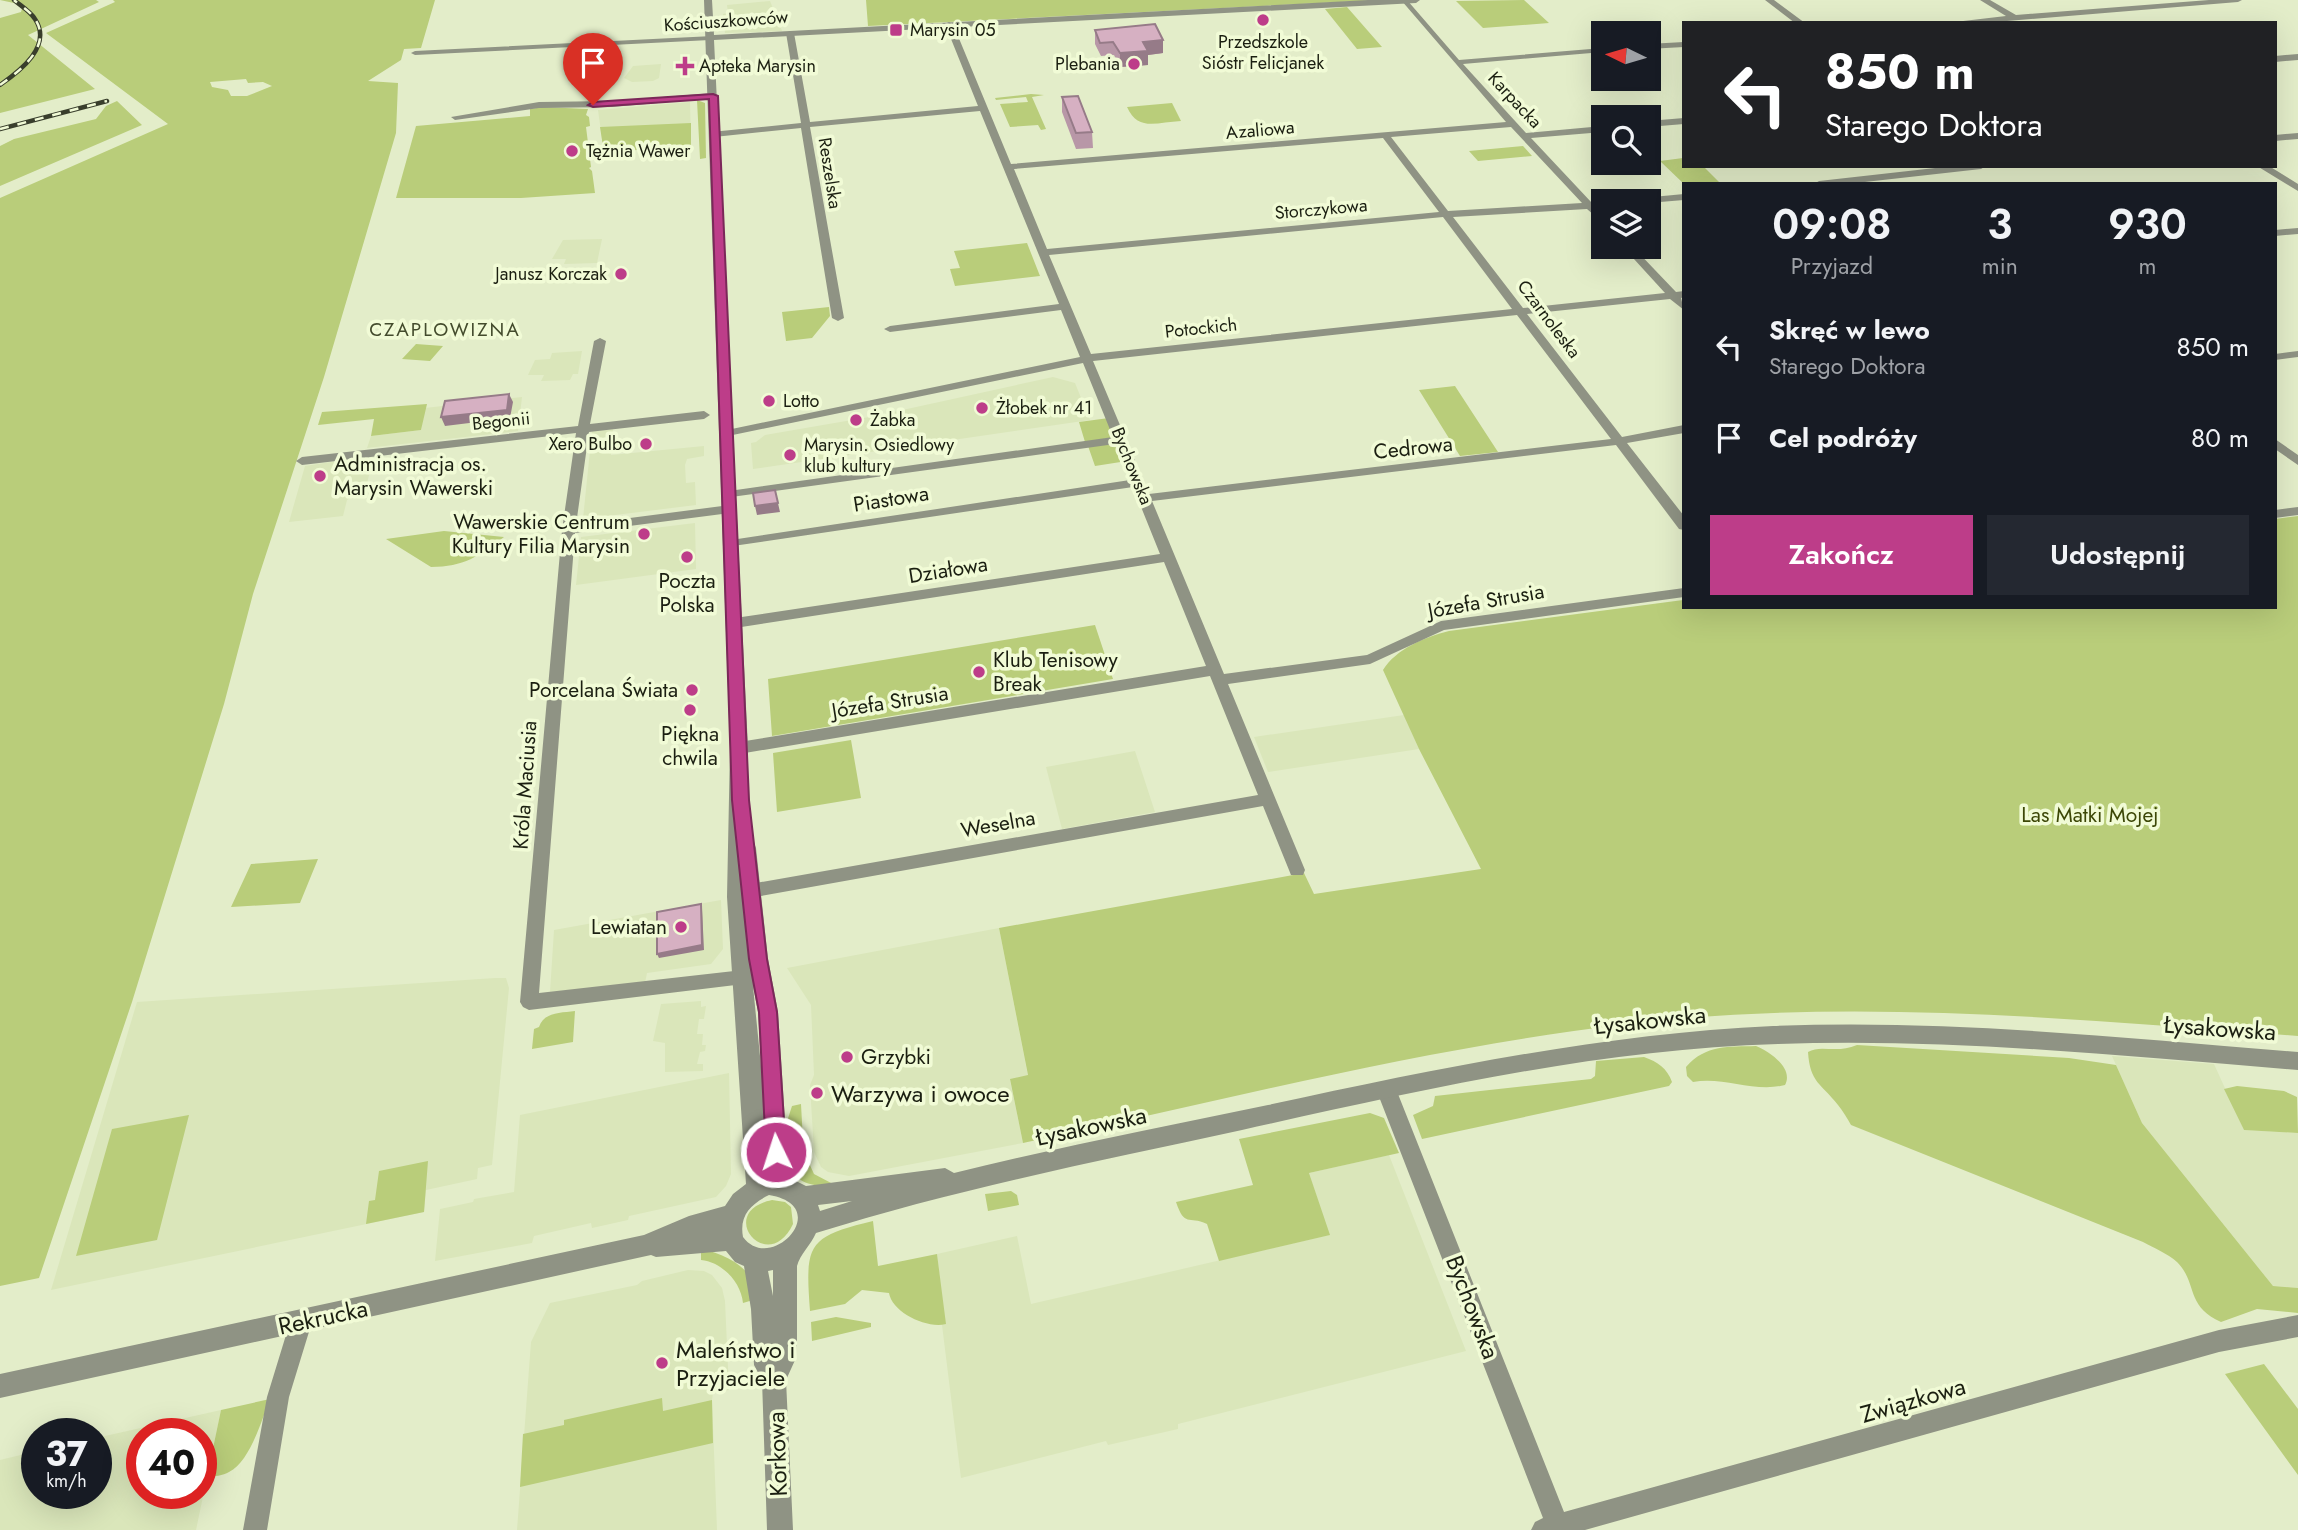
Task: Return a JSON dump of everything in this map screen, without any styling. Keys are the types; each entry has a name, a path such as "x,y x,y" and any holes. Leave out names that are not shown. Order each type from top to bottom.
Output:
{"street":[{"path":"708,0 745,892 751,976 749,1032 757,1189"},
{"name":"Kościuszkowców","path":"415,53 1416,0"},
{"path":"1769,0 1798,21"},
{"path":"1984,0 2019,21"},
{"path":"1976,21 2238,0"},
{"name":"Karpacka","path":"1404,1 1590,206"},
{"name":"Bychowska","path":"949,24 1297,870"},
{"name":"Reszelska","path":"790,33 838,318"},
{"path":"1661,46 1682,44"},
{"path":"1460,62 1591,51"},
{"path":"2277,59 2298,57"},
{"path":"454,117 539,105 602,104 713,96"},
{"path":"714,134 985,108"},
{"path":"1661,123 1682,121"},
{"name":"Azaliowa","path":"1009,167 1514,124"},
{"path":"1525,136 1591,130"},
{"name":"Czarnoleska","path":"1385,135 1682,523"},
{"path":"2277,138 2298,136"},
{"path":"1916,168 1933,182"},
{"path":"1838,182 1963,168"},
{"path":"2265,168 2298,188"},
{"path":"1661,199 1682,197"},
{"name":"Storczykowa","path":"1044,252 1446,214 1590,206"},
{"path":"2277,233 2298,231"},
{"path":"1640,259 1678,295"},
{"name":"Potockich","path":"727,434 1087,358 1678,295"},
{"path":"890,329 1065,306"},
{"name":"Króla Maciusia","path":"600,341 583,429 569,530 529,1002 751,976"},
{"path":"2277,357 2298,354"},
{"name":"Begonii","path":"302,461 704,415"},
{"name":"Cedrowa","path":"1145,498 1621,442 1682,429"},
{"path":"569,530 1121,439"},
{"path":"2277,445 2298,461"},
{"name":"Piastowa","path":"731,544 1139,482"},
{"path":"2277,514 2298,511"},
{"name":"Działowa","path":"734,623 1168,557"},
{"name":"Józefa Strusia","path":"739,748 1216,675 1370,659 1441,626 1682,592"},
{"name":"Weselna","path":"745,892 1268,799"},
{"path":"751,976 768,1012 776,1152 782,1185"},
{"name":"Łysakowska","path":"809,1225 1018,1169 1386,1089 1586,1053 1689,1041 1772,1035 1966,1036 2298,1060"},
{"name":"Bychowska","path":"1386,1089 1551,1528"},
{"name":"Łysakowska","path":"804,1197 1018,1169"},
{"path":"782,1185 794,1189 804,1197 810,1210 809,1225 802,1240 789,1252 772,1259 754,1259 740,1252 731,1240 729,1228 732,1215 742,1200 757,1189 782,1185"},
{"name":"Rekrucka","path":"0,1386 646,1246 690,1227 732,1215"},
{"name":"Rekrucka","path":"646,1246 731,1240"},
{"name":"Korkowa","path":"774,1377 785,1356 784,1277 789,1252"},
{"name":"Korkowa","path":"754,1259 761,1285 766,1366 774,1377 780,1530"},
{"path":"255,1530 278,1397 301,1322"},
{"name":"Związkowa","path":"1551,1528 2219,1341 2298,1326"}],"shaded area":[{"path":"770,1 782,31 725,33 723,14 728,13 727,5"},
{"path":"661,64 659,78 653,81 632,82 624,78 633,66"},
{"path":"690,102 691,145 604,153 598,110"},
{"path":"602,239 597,263 564,264 566,259 552,259 563,240"},
{"path":"582,351 578,374 573,374 570,380 541,381 544,375 528,375 535,360 550,359 552,353"},
{"path":"1053,377 1075,383 1090,420 753,469 751,443 765,435 875,416"},
{"path":"522,397 518,431 367,448 371,436 421,430 425,408"},
{"path":"613,429 611,455 704,446 704,456 687,459 685,465 686,483 695,482 696,505 583,519 592,431"},
{"path":"350,459 373,460 366,487 347,500 343,516 289,522 305,466"},
{"path":"695,523 696,569 576,585 581,537"},
{"path":"1404,715 1419,749 1268,772 1254,737"},
{"path":"1135,751 1155,812 1062,829 1046,767"},
{"path":"721,900 723,949 711,964 647,973 645,983 550,992 554,930"},
{"path":"999,928 1028,1076 1010,1080 1023,1143 849,1176 828,1172 821,1167 814,1152 810,1085 814,1075 811,1005 787,968"},
{"path":"506,978 509,988 492,1165 478,1168 477,1179 426,1190 424,1212 51,1290 137,1002"},
{"path":"701,1001 701,1007 706,1006 704,1019 699,1019 697,1034 703,1034 702,1045 706,1045 705,1051 700,1052 697,1064 703,1064 703,1071 665,1072 665,1043 653,1041 661,1004"},
{"path":"2112,1056 2214,1064 2244,1130 2298,1133 2298,1288 2273,1286 2142,1123"},
{"path":"729,1073 731,1174 726,1186 716,1197 629,1216 628,1220 592,1228 591,1223 534,1236 532,1243 435,1261 440,1209 473,1202 474,1199 514,1192 520,1115"},
{"path":"1389,1155 1466,1351 1178,1424 1178,1429 1108,1445 1106,1441 961,1478 942,1325 945,1324 937,1254 1017,1236 1031,1304 1329,1235 1309,1173"},
{"path":"688,1270 704,1271 712,1275 722,1288 725,1301 729,1390 713,1393 712,1400 717,1530 517,1530 531,1342 550,1303 637,1285 642,1281"},
{"path":"221,1410 217,1429 217,1418 185,1418"},
{"path":"126,1431 126,1509 200,1509 196,1530 0,1530 0,1460 21,1455 21,1509 112,1509 112,1434"}],"green space":[{"path":"0,0 99,2 28,35 95,89 0,113 0,18 21,12 23,5"},
{"path":"113,0 435,0 421,48 404,49 401,60 368,81 398,83 396,133 324,377 253,594 224,704 132,1002 39,1278 0,1286 0,198 168,124 46,33 115,2","holes":["246,79 248,83 263,82 272,86 247,96 231,96 228,90 212,87 210,82"]},
{"path":"866,0 1380,0 868,26"},
{"path":"1524,0 1549,23 1483,28 1456,1"},
{"path":"1347,7 1382,47 1357,49 1325,9"},
{"path":"1044,95 1032,97 1046,129 1041,130 1038,125 1010,127 1000,104 1028,102 1026,97 995,98"},
{"path":"697,100 705,103 706,158 700,159"},
{"path":"117,101 142,125 0,186 0,146 14,139 96,119 106,106"},
{"path":"1172,103 1181,121 1143,123 1131,115 1127,107"},
{"path":"530,109 588,109 586,115 589,117 590,126 586,127 589,168 592,171 595,193 521,198 396,198 416,126 530,116"},
{"path":"691,123 691,145 604,153 600,127"},
{"path":"1523,146 1532,156 1478,161 1469,151"},
{"path":"1682,158 1682,168 1705,168 1719,182 1682,182 1661,161"},
{"path":"1027,243 1040,276 955,286 950,269 960,268 954,251"},
{"path":"829,307 830,316 812,338 786,341 782,312"},
{"path":"416,344 443,346 430,361 402,359"},
{"path":"1455,386 1498,452 1460,456 1419,390"},
{"path":"427,404 421,430 371,436 374,419 318,425 322,412"},
{"path":"1109,418 1115,433 1110,438 1085,442 1079,422"},
{"path":"1115,442 1127,461 1095,466 1088,446"},
{"name":"Las Matki Mojej","path":"2298,516 2298,1036 1959,1014 1789,1013 1705,1017 1620,1025 1470,1048 1320,1077 1023,1143 1010,1079 1028,1075 999,928 1304,873 1314,894 1481,869 1419,749 1383,670 1395,656 1412,645 1449,631 1682,600 1682,609 2277,609 2277,519"},
{"path":"444,531 504,537 487,550 462,563 431,567 386,539"},
{"name":"Klub Tenisowy Break","path":"1095,625 1113,679 772,736 768,679"},
{"path":"851,740 861,798 777,812 773,753"},
{"path":"318,859 300,903 231,907 251,864"},
{"path":"575,1011 573,1042 532,1049 534,1029 539,1027 545,1018"},
{"path":"1857,1045 2069,1058 2116,1065 2142,1123 2273,1286 2298,1288 2298,1313 2257,1309 2221,1322 2202,1309 2183,1270 2177,1262 2161,1251 1851,1125 1840,1107 1814,1077 1808,1052"},
{"path":"1756,1046 1779,1061 1786,1073 1785,1085 1762,1087 1716,1081 1693,1082 1687,1076 1686,1067 1702,1054 1718,1048"},
{"path":"1644,1057 1665,1069 1672,1082 1669,1086 1422,1139 1413,1115 1433,1106 1435,1096 1591,1079 1595,1076 1596,1061"},
{"path":"2237,1086 2284,1091 2297,1097 2298,1133 2244,1130 2224,1089"},
{"path":"801,1104 803,1141 783,1144 782,1137 792,1106"},
{"path":"1370,1113 1384,1118 1399,1153 1309,1173 1330,1235 1219,1261 1207,1224 1185,1218 1179,1210 1176,1202 1253,1185 1239,1139"},
{"path":"189,1115 157,1240 76,1256 112,1129"},
{"path":"804,1152 814,1174 833,1184 809,1184 796,1177 784,1156"},
{"path":"428,1161 424,1212 366,1224 369,1201 375,1200 379,1171"},
{"path":"1011,1191 1017,1195 1019,1205 988,1211 985,1194"},
{"path":"772,1200 785,1202 791,1207 793,1224 783,1239 771,1244 760,1243 751,1236 747,1227 747,1216 755,1207"},
{"path":"873,1221 878,1266 937,1254 946,1324 929,1324 911,1318 896,1307 889,1293 862,1290 845,1304 810,1311 808,1271 815,1247 835,1232"},
{"path":"701,1249 721,1255 741,1267 750,1280 753,1300 743,1303 739,1288 729,1274 716,1265 701,1260"},
{"path":"836,1317 871,1323 871,1327 812,1341 811,1322"},
{"path":"2264,1364 2298,1409 2298,1475 2225,1374"},
{"path":"662,1398 663,1411 712,1400 713,1443 520,1487 523,1434 564,1425 564,1420"},
{"path":"270,1399 243,1459 227,1473 217,1476 217,1429 221,1410"}],"building":[{"path":"1155,24 1163,40 1143,42 1148,51 1120,53 1113,42 1100,43 1095,30"},
{"path":"1078,96 1092,132 1076,133 1062,97"},
{"path":"509,394 507,410 441,417 445,401"},
{"path":"775,490 778,503 755,506 753,493"},
{"name":"Lewiatan","path":"701,904 702,945 657,954 657,912"}],"railway":[{"path":"0,85 32,57 40,39 35,19 14,0"},
{"path":"0,129 107,101"}],"place":[{"name":"Przedszkole Sióstr Felicjanek","path":"1263,20"},
{"name":"Marysin 05","path":"896,30"},
{"name":"Plebania","path":"1134,64"},
{"name":"Apteka Marysin","path":"685,66"},
{"name":"Tężnia Wawer","path":"572,151"},
{"name":"Janusz Korczak","path":"621,274"},
{"name":"Lotto","path":"769,401"},
{"name":"Żłobek nr 41","path":"982,408"},
{"name":"Żabka","path":"856,420"},
{"name":"Xero Bulbo","path":"646,444"},
{"name":"Marysin. Osiedlowy klub kultury","path":"790,455"},
{"name":"Administracja os. Marysin Wawerski","path":"320,476"},
{"name":"Wawerskie Centrum Kultury Filia Marysin","path":"644,534"},
{"name":"Poczta Polska","path":"687,557"},
{"name":"Klub Tenisowy Break","path":"979,672"},
{"name":"Porcelana Świata","path":"692,690"},
{"name":"Piękna chwila","path":"690,710"},
{"name":"Lewiatan","path":"681,927"},
{"name":"Grzybki","path":"847,1057"},
{"name":"Warzywa i owoce","path":"817,1093"},
{"name":"Maleństwo i Przyjaciele","path":"662,1363"}],"district":[{"name":"CZAPLOWIZNA","path":"445,329"}],"route":[{"path":"593,105 713,96 741,800 753,890 758,959 768,1012 776,1152"}]}
